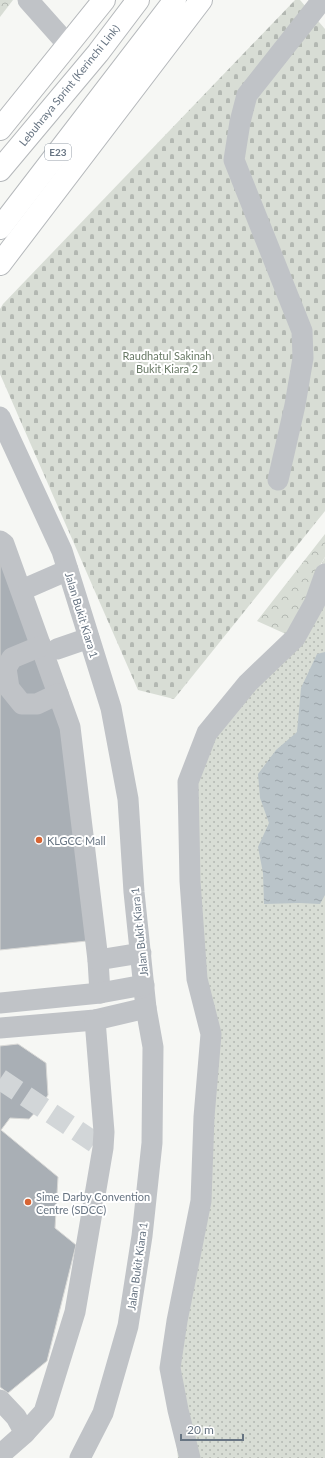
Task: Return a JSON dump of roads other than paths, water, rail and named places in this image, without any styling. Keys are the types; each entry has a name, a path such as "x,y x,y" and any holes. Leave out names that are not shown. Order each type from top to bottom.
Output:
{"highway":[{"path":"0,129 104,0"},
{"name":"Lebuhraya Sprint (Kerinchi Link)","path":"0,170 98,54 138,0"},
{"name":"E23","path":"0,228 175,0"},
{"path":"0,264 201,0"}],"street":[{"path":"28,0 68,45"},
{"path":"278,480 295,405 303,358 302,331 234,160 240,122 248,95 322,0"},
{"name":"Jalan Bukit Kiara 1","path":"0,417 62,551 111,708 128,799 134,892 146,1008 153,1047 152,1143 142,1236 128,1326 103,1413 80,1458"},
{"path":"0,541 4,544 49,648 58,694 70,727 98,960 100,992"},
{"path":"29,587 68,570"},
{"path":"190,1458 178,1410 170,1368 177,1320 200,1200 204,1117 212,1034 197,979 190,881 188,782 207,733 248,683 295,638 315,602 325,574"},
{"path":"58,694 37,704 22,704 9,688 6,668 12,658 89,638"},
{"path":"98,960 141,953"},
{"path":"0,1003 100,992 144,985"},
{"path":"0,1028 96,1020 146,1008"},
{"path":"0,1455 25,1433 44,1412 75,1312 103,1148 104,1132 96,1020"},
{"path":"0,1400 16,1418 25,1433"}],"water":[{"path":"325,652 325,895 320,904 264,904 263,873 258,847 269,823 260,798 258,774 276,750 297,732 301,688 317,654"}],"tunnel":[{"path":"0,1079 103,1148"}],"place":[{"name":"KLGCC Mall","path":"39,840"},
{"name":"Sime Darby Convention Centre (SDCC)","path":"28,1202"}],"park label":[{"name":"Raudhatul Sakinah Bukit Kiara 2","path":"167,361"}]}
